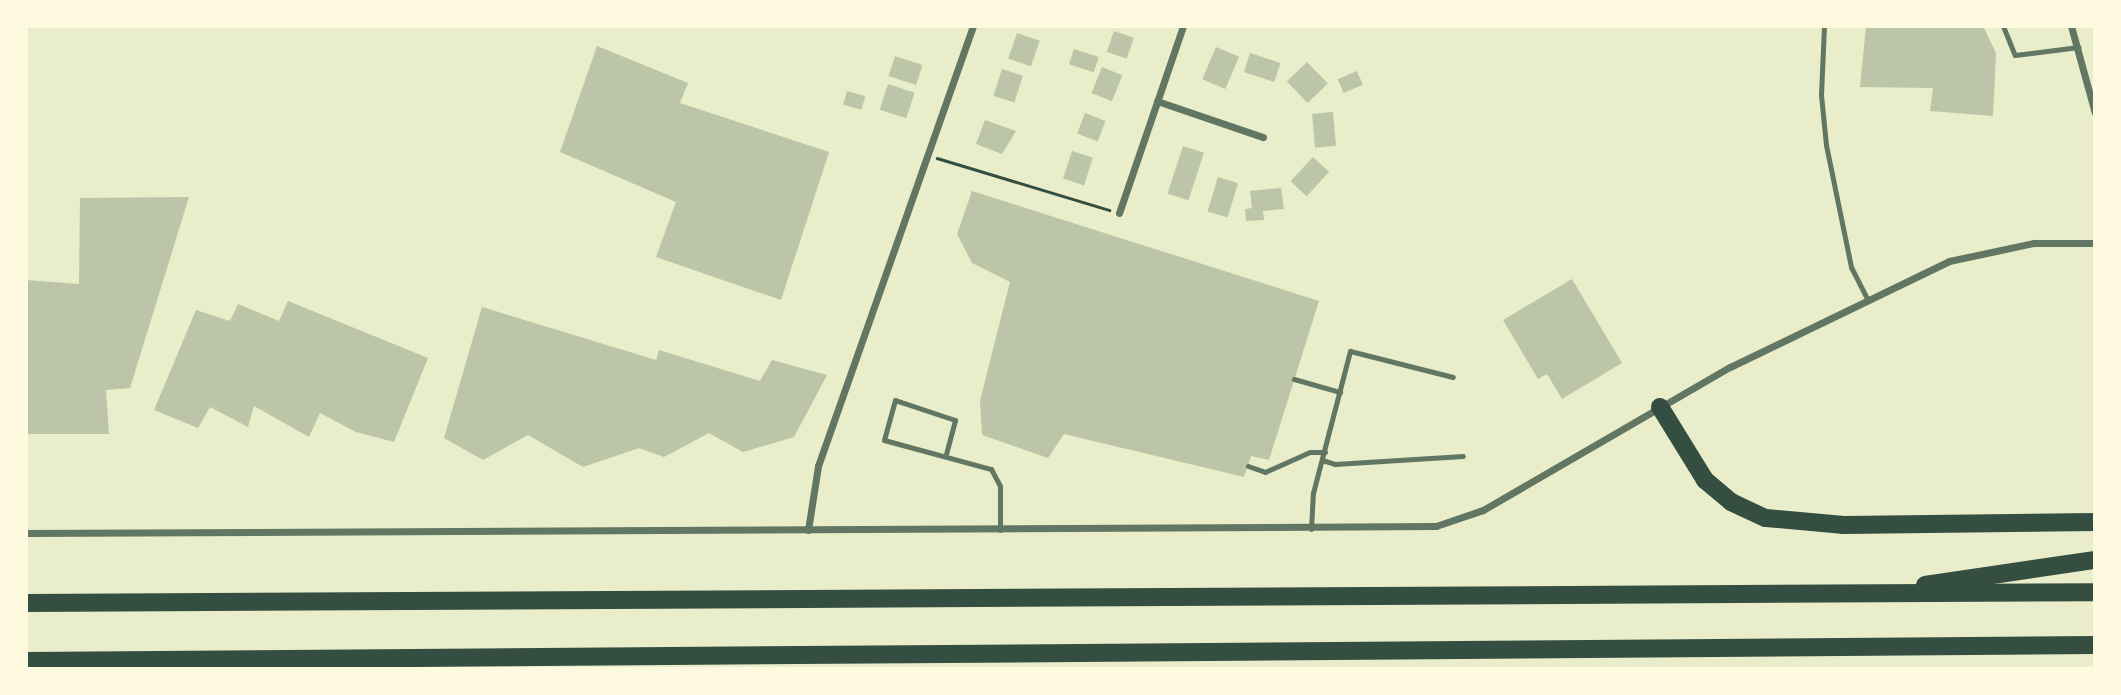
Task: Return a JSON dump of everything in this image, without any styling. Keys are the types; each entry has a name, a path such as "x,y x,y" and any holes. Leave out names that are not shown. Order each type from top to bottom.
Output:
{"highway":[{"path":"1660,407 1705,480 1731,502 1766,519 1844,525 2095,522"},
{"path":"1867,595 2095,560"},
{"path":"26,603 2095,592"},
{"path":"26,661 2095,645"}],"street":[{"path":"808,530 818,466 973,26"},
{"path":"1119,213 1183,26"},
{"path":"2071,26 2079,47 2095,113"},
{"path":"1157,101 1263,137"},
{"path":"26,533 1421,527 1468,517 1660,407 1866,297 1949,261 2034,243 2095,243"}],"lane":[{"path":"1824,26 1821,95 1826,145 1851,267 1866,297"},
{"path":"2003,26 2015,55 2079,47"},
{"path":"1311,529 1313,493 1350,351 1453,377"},
{"path":"1294,379 1340,392"},
{"path":"946,454 955,420 895,400 884,440 936,457 946,454 985,466 996,474 1000,530"},
{"path":"1248,466 1265,472 1310,452 1325,452"},
{"path":"1322,460 1335,464 1463,456"}],"path":[{"path":"928,155 1119,213"}],"building":[{"path":"1866,26 1983,26 1996,53 1993,116 1930,111 1933,88 1860,87"},
{"path":"1114,31 1134,38 1127,59 1107,52"},
{"path":"1017,33 1040,41 1031,66 1008,59"},
{"path":"597,46 688,83 680,103 829,152 781,300 656,257 676,202 560,152"},
{"path":"1216,47 1239,57 1225,89 1202,79"},
{"path":"1074,49 1099,57 1094,72 1069,64"},
{"path":"1250,53 1280,63 1274,82 1244,72"},
{"path":"895,56 923,65 916,85 889,76"},
{"path":"1307,62 1328,84 1308,103 1287,81"},
{"path":"1102,67 1122,75 1112,101 1092,93"},
{"path":"1002,69 1023,76 1014,102 993,96"},
{"path":"1357,71 1363,85 1344,93 1338,79"},
{"path":"888,84 915,93 906,118 880,110"},
{"path":"847,91 865,96 861,110 843,104"},
{"path":"1333,112 1336,146 1315,148 1312,114"},
{"path":"1085,113 1106,121 1098,141 1077,134"},
{"path":"985,120 1016,131 1002,154 976,144"},
{"path":"1183,146 1204,153 1188,200 1168,194"},
{"path":"1072,151 1093,158 1084,185 1063,179"},
{"path":"1313,157 1329,172 1307,196 1290,181"},
{"path":"1218,177 1238,183 1228,218 1207,211"},
{"path":"1281,188 1284,209 1263,211 1264,220 1246,221 1245,209 1252,208 1250,191"},
{"path":"972,191 1319,301 1269,460 1251,456 1244,477 1064,434 1048,458 982,435 980,401 1010,282 972,263 957,234"},
{"path":"189,197 130,388 106,390 109,434 26,434 26,280 79,284 80,198"},
{"path":"1572,279 1622,363 1562,399 1547,374 1538,379 1503,320"},
{"path":"288,301 428,358 394,442 356,432 320,413 309,437 254,406 248,427 210,407 198,428 154,410 196,310 230,321 238,304 279,321"},
{"path":"482,307 656,360 659,350 760,381 772,360 827,375 794,437 743,452 709,433 664,457 639,448 583,467 528,435 483,460 444,438"}]}
